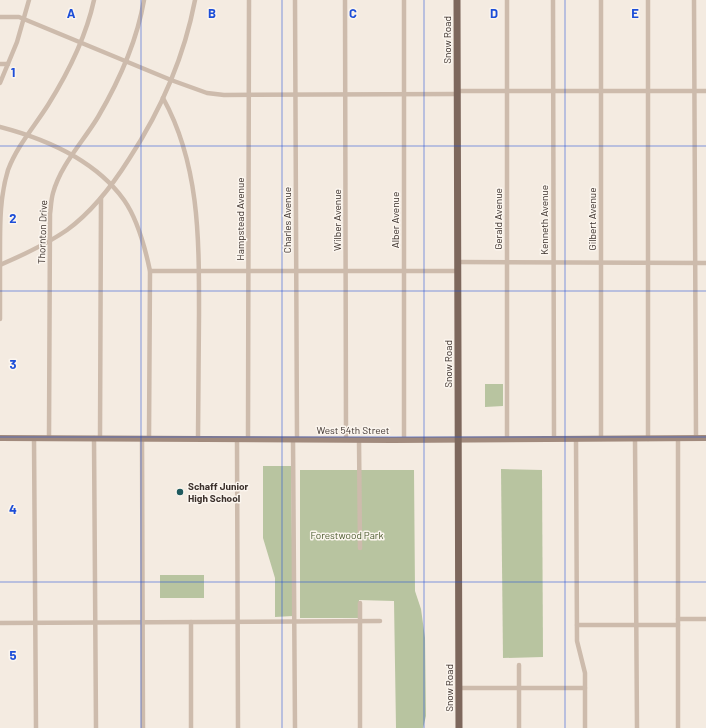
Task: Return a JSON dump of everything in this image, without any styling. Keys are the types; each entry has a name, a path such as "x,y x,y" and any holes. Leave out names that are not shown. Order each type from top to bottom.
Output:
{"main road":[{"name":"Snow Road","path":"457,0 459,728"}],"street":[{"path":"0,83 30,0"},
{"path":"0,319 0,214 8,170 19,147 62,82 81,43 94,0"},
{"name":"Thornton Drive","path":"50,438 50,214 53,194 62,172 98,117 126,62 138,29 144,0"},
{"path":"0,265 50,241 68,229 112,186 151,123 171,80 186,36 194,0"},
{"name":"Hampstead Avenue","path":"248,439 249,0"},
{"name":"Charles Avenue","path":"295,0 297,272 295,439 295,728"},
{"name":"Wilber Avenue","path":"345,0 346,439"},
{"name":"Alber Avenue","path":"404,0 404,439"},
{"name":"Gerald Avenue","path":"507,0 507,439"},
{"name":"Kenneth Avenue","path":"553,0 554,439"},
{"name":"Gilbert Avenue","path":"600,0 601,439"},
{"path":"648,0 648,439"},
{"path":"694,0 696,438"},
{"path":"0,17 24,19 171,80 206,93 224,95 345,95 507,91 706,90"},
{"path":"0,64 8,64"},
{"path":"163,98 180,133 194,191 198,223 198,438"},
{"path":"0,127 28,134 72,155 93,169 112,186 124,201 135,222 145,249 150,271 149,438"},
{"path":"96,728 95,623 101,198"},
{"path":"458,262 706,263"},
{"path":"150,271 458,271"},
{"name":"West 54th Street","path":"0,438 706,438"},
{"path":"34,438 36,728"},
{"path":"142,438 144,728"},
{"path":"678,438 678,728"},
{"path":"237,439 238,728"},
{"path":"359,439 360,548"},
{"path":"576,439 576,641 585,673 585,728"},
{"path":"635,439 636,728"},
{"path":"360,603 360,728"},
{"path":"678,619 706,619"},
{"path":"0,623 380,621"},
{"path":"190,622 191,728"},
{"path":"576,625 678,625"},
{"path":"519,664 519,728"},
{"path":"459,688 585,688"}],"green space":[{"path":"485,384 503,384 503,406 485,407"},
{"path":"263,466 291,466 293,616 275,617 275,578 263,538"},
{"path":"501,469 542,470 543,657 503,658"},
{"name":"Forestwood Park","path":"300,470 414,470 415,591 421,609 425,638 426,716 423,728 396,728 394,601 359,600 359,618 300,618"},
{"path":"160,575 204,575 204,598 160,598"}],"place":[{"name":"Schaff Junior High School","path":"180,492"}]}
